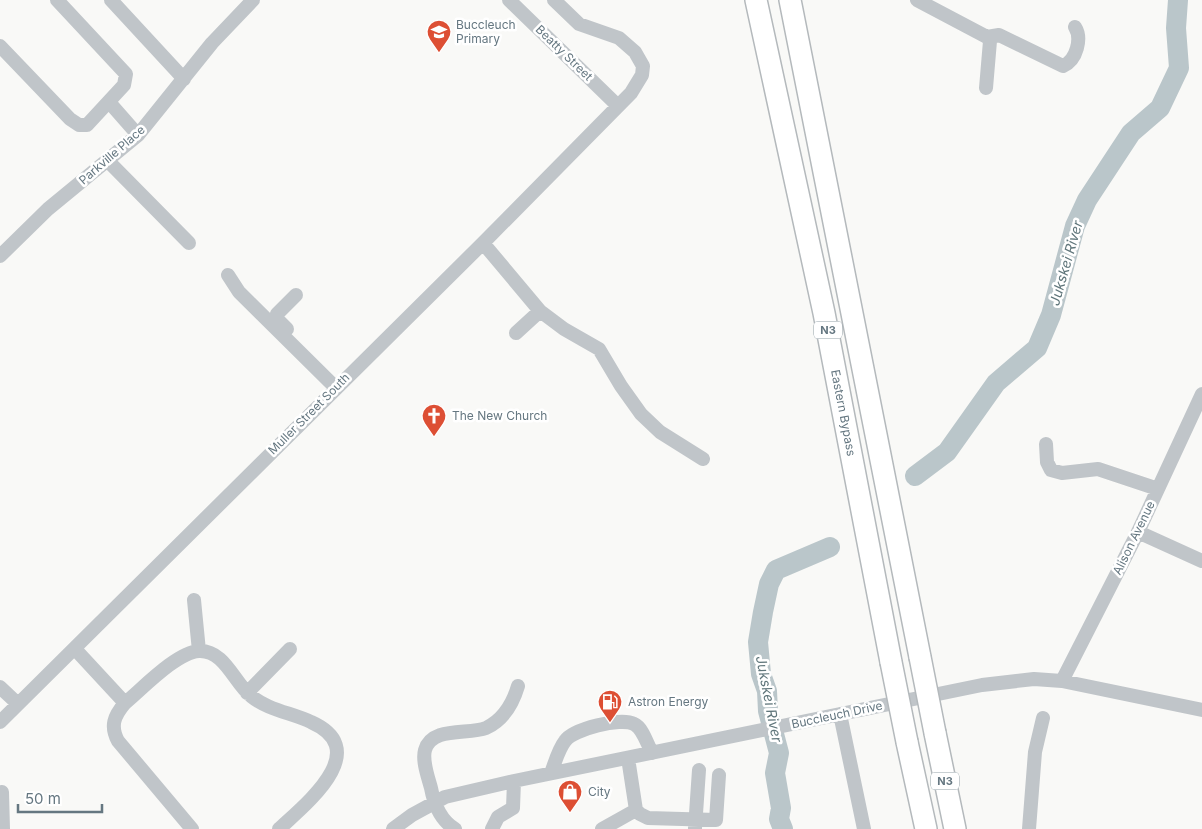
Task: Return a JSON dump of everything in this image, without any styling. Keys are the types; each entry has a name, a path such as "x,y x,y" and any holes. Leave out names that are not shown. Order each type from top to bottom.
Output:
{"highway":[{"name":"Eastern Bypass","path":"756,0 824,313 891,662 926,829"},
{"name":"N3","path":"790,0 955,829"}],"street":[{"path":"0,46 79,125 87,125 124,85 126,77 124,71 57,0"},
{"path":"111,0 184,78"},
{"name":"Parkville Place","path":"0,256 48,209 108,161 138,134 212,43 253,0"},
{"name":"Beatty Street","path":"509,0 618,106"},
{"name":"Muller Street South","path":"0,722 483,243 631,92 642,76 643,66 635,52 619,38 579,24 554,0"},
{"path":"921,1 988,37 999,35 1063,66 1071,60 1076,49 1079,38 1075,27"},
{"path":"986,88 990,41 988,37"},
{"path":"109,102 138,134"},
{"path":"108,161 189,243"},
{"path":"483,243 540,311 564,329 600,349 621,386 641,414 660,432 703,459"},
{"path":"228,275 239,292 338,385"},
{"path":"296,295 277,314 276,318 338,385"},
{"path":"516,333 540,311"},
{"name":"Alison Avenue","path":"1062,681 1138,532 1202,394"},
{"path":"1046,444 1047,462 1051,470 1062,473 1098,469 1158,490"},
{"path":"1138,532 1202,561"},
{"path":"194,600 199,651"},
{"path":"244,690 286,648"},
{"path":"75,649 125,703"},
{"path":"192,829 118,741 114,733 113,724 117,713 125,703 185,654 199,651 208,652 221,660 244,690 260,702 325,729 335,746 336,759 327,781 320,791 279,829"},
{"name":"Buccleuch Drive","path":"393,829 445,797 551,773 982,685 1034,679 1062,681 1202,710"},
{"path":"455,829 447,824 434,803 424,751 429,741 441,734 486,728 500,718 512,704 518,686"},
{"path":"0,687 18,704"},
{"path":"840,714 864,829"},
{"path":"1029,829 1035,752 1043,718"},
{"path":"551,773 565,740 576,732 604,725 626,721 632,723 638,727 652,753"},
{"path":"628,758 636,810 648,818 716,825 719,775"},
{"path":"695,824 699,770"},
{"path":"492,829 498,817 513,808 514,781"},
{"path":"2,792 3,829"},
{"path":"602,829 636,810"}],"waterway":[{"name":"Jukskei River","path":"915,476 947,452 996,383 1037,348 1051,315 1075,226 1087,200 1131,133 1160,108 1179,68 1176,28 1178,0"},
{"name":"Jukskei River","path":"783,829 779,819 781,808 775,773 779,753 768,711 767,691 761,674 758,642 769,584 776,570 830,547"}],"place":[{"name":"Buccleuch Primary","path":"439,53"},
{"name":"The New Church","path":"434,437"},
{"name":"Astron Energy","path":"610,723"},
{"name":"City","path":"570,813"}]}
